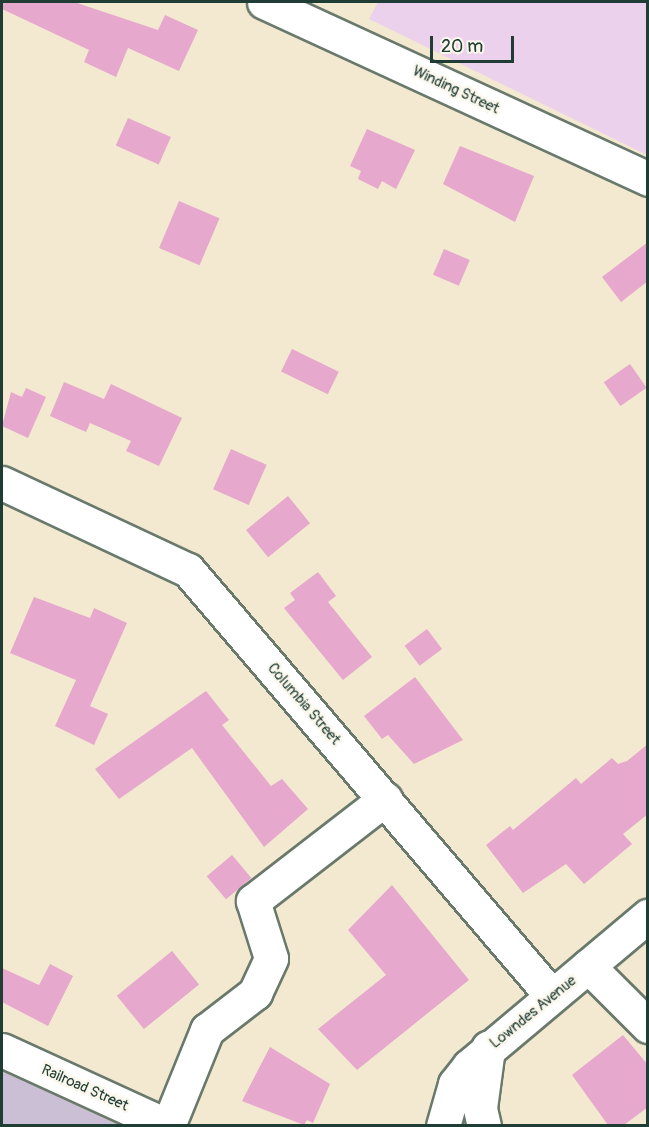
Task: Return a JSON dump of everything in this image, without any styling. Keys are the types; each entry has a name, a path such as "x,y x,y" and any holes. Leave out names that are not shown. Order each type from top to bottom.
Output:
{"street":[{"name":"Winding Street","path":"264,2 648,179"},
{"name":"Columbia Street","path":"2,483 188,570 552,996"},
{"path":"168,1125 207,1029 255,993 271,958 253,902 385,799"},
{"name":"Lowndes Avenue","path":"443,1125 454,1084 488,1048 648,916"},
{"path":"588,966 648,1026"},
{"path":"484,1125 480,1107 488,1048"},
{"name":"Railroad Street","path":"2,1050 168,1125"}],"shaded area":[{"path":"378,2 647,2 647,155 369,19"},
{"path":"2,1071 119,1125 2,1125"}],"building":[{"path":"2,2 74,2 158,30 165,15 198,30 179,71 128,48 116,77 84,62 89,50 2,9"},
{"path":"128,118 171,137 159,165 116,145"},
{"path":"367,129 415,150 396,189 382,181 378,189 358,179 361,171 350,166"},
{"path":"460,146 534,176 515,222 443,184"},
{"path":"179,201 220,218 200,265 159,248"},
{"path":"648,242 648,281 621,302 602,277"},
{"path":"444,249 470,260 459,286 433,275"},
{"path":"292,349 339,372 328,394 281,371"},
{"path":"630,364 647,388 620,406 604,382"},
{"path":"64,382 104,399 111,384 182,418 159,466 126,451 131,441 90,423 86,432 50,416"},
{"path":"26,388 46,397 28,438 2,426 11,392 22,397"},
{"path":"231,449 267,465 249,505 213,489"},
{"path":"288,496 310,523 268,557 246,530"},
{"path":"318,572 336,596 328,602 372,657 343,680 284,608 295,600 290,593"},
{"path":"34,597 90,618 94,608 127,623 90,706 108,714 94,745 55,726 76,680 10,653"},
{"path":"427,629 442,649 420,666 405,646"},
{"path":"415,677 463,740 414,764 388,735 382,739 364,716"},
{"path":"206,691 229,720 222,725 271,786 282,779 308,809 264,847 192,748 119,799 95,769"},
{"path":"648,744 648,814 623,834 632,844 584,884 566,864 523,893 486,845 510,826 513,830 576,778 581,784 612,758 618,764 627,761"},
{"path":"232,855 251,878 226,899 207,876"},
{"path":"392,885 469,980 357,1070 318,1029 386,975 348,930"},
{"path":"172,951 199,984 144,1029 117,996"},
{"path":"50,964 73,976 48,1026 2,1002 2,968 39,985"},
{"path":"623,1035 648,1065 648,1107 624,1125 608,1125 572,1075"},
{"path":"270,1047 330,1084 313,1123 307,1120 304,1125 242,1101"}]}
